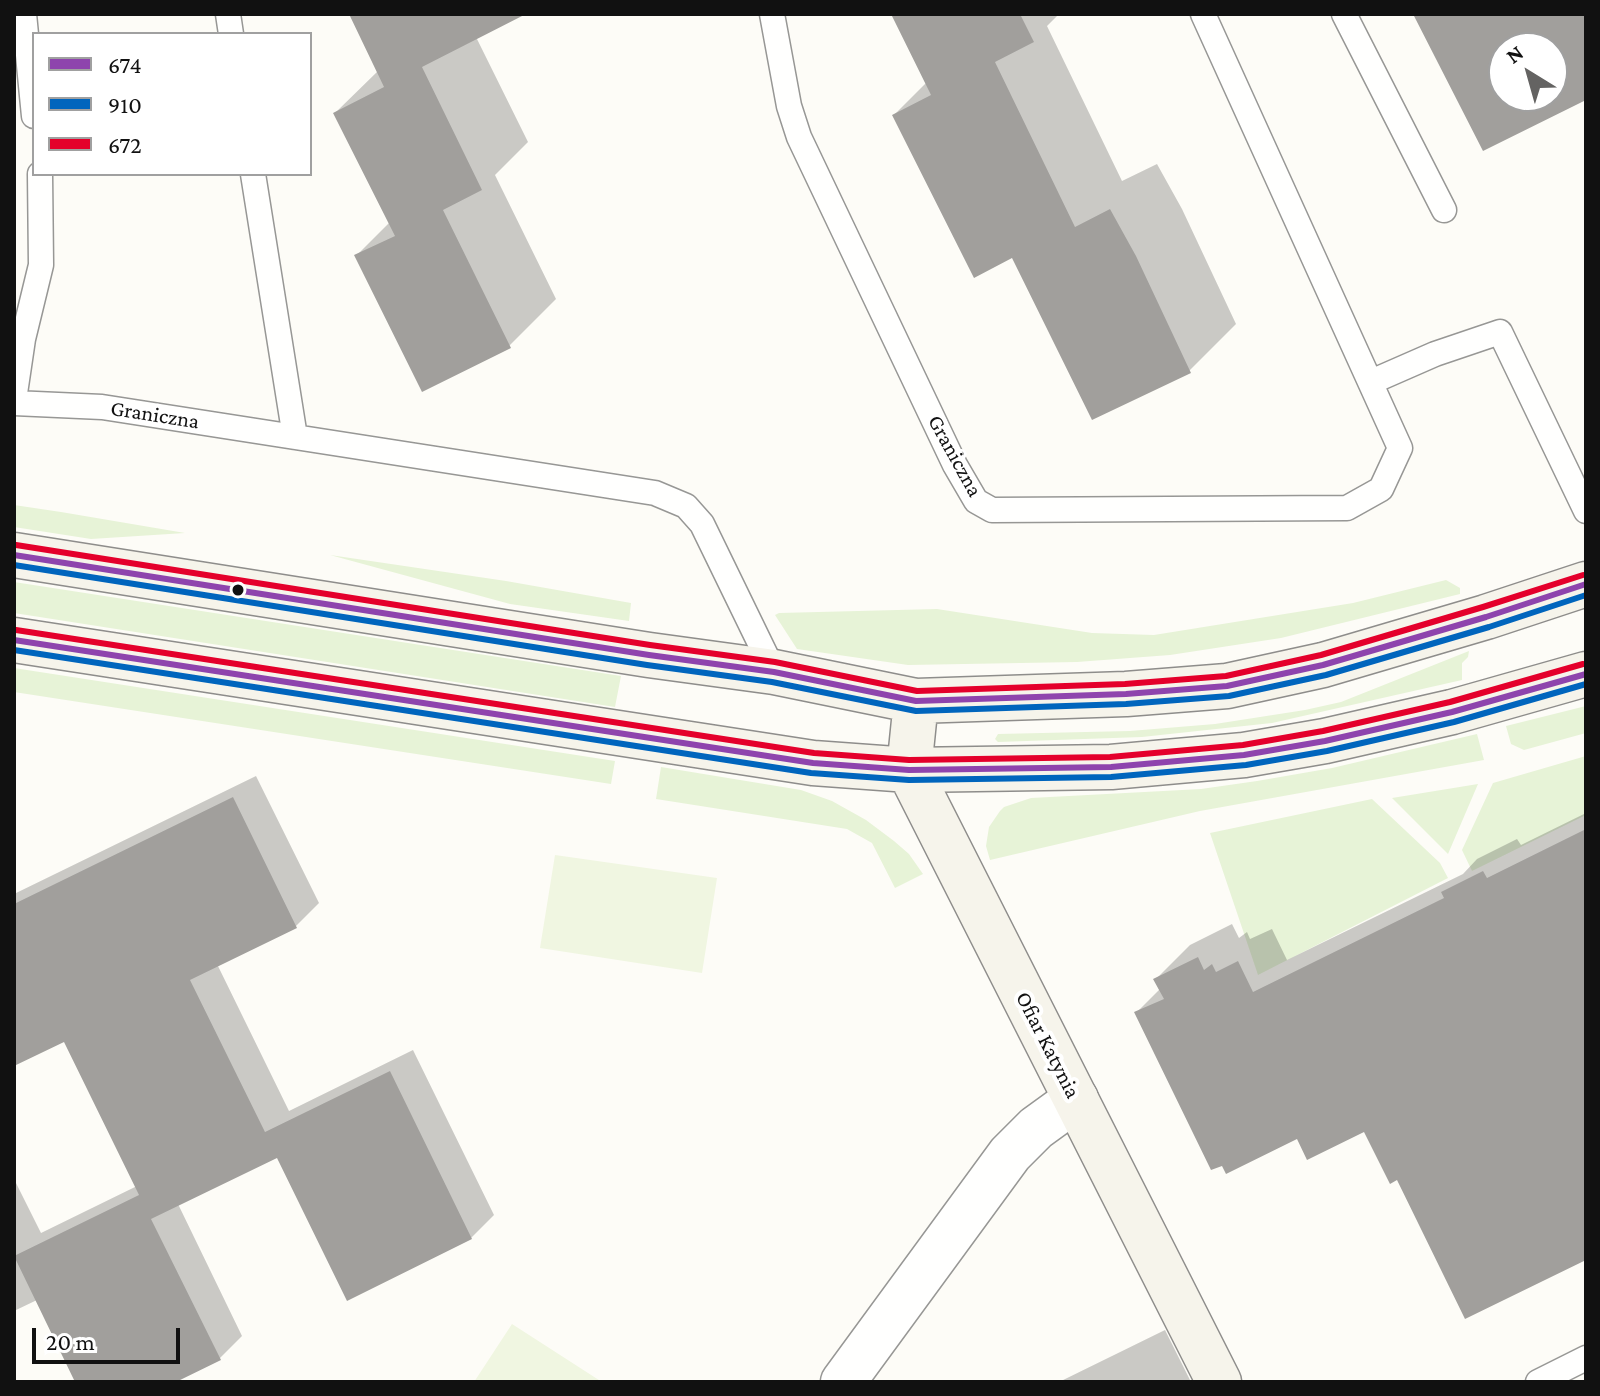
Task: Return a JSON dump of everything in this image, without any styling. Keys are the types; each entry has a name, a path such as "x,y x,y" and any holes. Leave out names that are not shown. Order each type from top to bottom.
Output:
{"street":[{"path":"14,555 774,672 916,701 1126,694 1227,686 1323,665 1586,584"},
{"path":"14,640 813,763 909,770 1111,767 1244,755 1325,741 1452,712 1586,674"},
{"path":"909,770 916,701"},
{"name":"Ofiar Katynia","path":"909,770 1219,1382"},
{"path":"843,1382 1010,1154 1036,1128 1076,1099"}],"lane":[{"path":"24,14 32,96"},
{"name":"Graniczna","path":"772,14 789,106 799,137 955,465 976,501 992,510 1347,508 1381,489 1400,448 1203,14"},
{"path":"1344,14 1444,210"},
{"name":"Graniczna","path":"40,176 41,265 23,339 14,401 102,407 655,493 686,506 702,524 774,672"},
{"path":"253,176 295,437"},
{"path":"1371,382 1435,354 1500,332 1586,511"},
{"path":"1538,1382 1586,1358"}],"green space":[{"path":"14,505 185,533 91,539 14,527"},
{"path":"330,555 631,603 629,621 510,604"},
{"path":"1446,580 1460,588 1460,594 1281,638 1170,655 1077,662 908,665 797,649 775,615 937,609 1092,633 1154,635 1353,603"},
{"path":"14,582 621,676 615,707 14,613"},
{"path":"1469,651 1462,663 1462,680 1272,723 1142,737 998,742 995,739 998,734 1130,731 1215,724 1305,710 1341,702"},
{"path":"14,668 615,761 611,784 14,692"},
{"path":"1586,706 1586,733 1524,750 1511,744 1506,726"},
{"path":"1477,734 1484,760 1200,811 990,860 986,846 989,827 1000,811 1031,798 1201,789 1257,781 1332,768"},
{"path":"1586,756 1586,815 1472,871 1462,850 1493,783"},
{"path":"661,767 801,790 832,801 866,820 894,841 909,854 923,874 895,888 872,843 847,829 656,799"},
{"path":"1478,784 1448,854 1392,798"},
{"path":"1372,799 1440,863 1448,878 1258,975 1210,833"},
{"path":"555,855 717,878 702,973 540,948"},
{"path":"512,1324 602,1382 474,1382"}],"building":[{"path":"349,14 526,14 422,67 482,190 443,210 511,348 422,392 354,255 395,236 333,113 384,87"},
{"path":"891,14 1020,14 1034,42 995,62 1075,227 1110,209 1136,256 1191,373 1092,420 1012,258 974,278 892,115 931,95"},
{"path":"1413,14 1586,14 1586,100 1568,109 1568,32 1488,32 1488,112 1562,112 1483,151"},
{"path":"233,797 297,928 190,980 265,1132 390,1071 472,1239 347,1301 277,1158 151,1219 221,1360 176,1382 75,1382 14,1256 139,1195 64,1042 14,1066 14,904"},
{"path":"1586,829 1586,1260 1465,1319 1397,1180 1390,1184 1364,1132 1307,1160 1297,1139 1226,1174 1222,1166 1211,1170 1134,1012 1164,999 1153,979 1198,957 1204,970 1212,964 1216,972 1238,961 1253,992 1444,898 1441,892 1483,871 1487,878"}],"transit line":[{"name":"672","path":"16,545 775,662 917,691 1125,684 1226,676 1321,655 1583,575"},
{"name":"674","path":"14,555 774,672 916,701 1126,694 1227,686 1323,665 1586,584"},
{"name":"910","path":"14,565 772,682 916,711 1126,704 1229,696 1326,675 1586,595"},
{"name":"672","path":"16,630 814,753 909,760 1110,757 1243,745 1323,731 1450,702 1583,664"},
{"name":"674","path":"14,640 813,763 909,770 1111,767 1244,755 1325,741 1452,712 1586,674"},
{"name":"910","path":"14,650 811,773 909,780 1111,777 1246,765 1327,751 1454,722 1586,684"}]}
